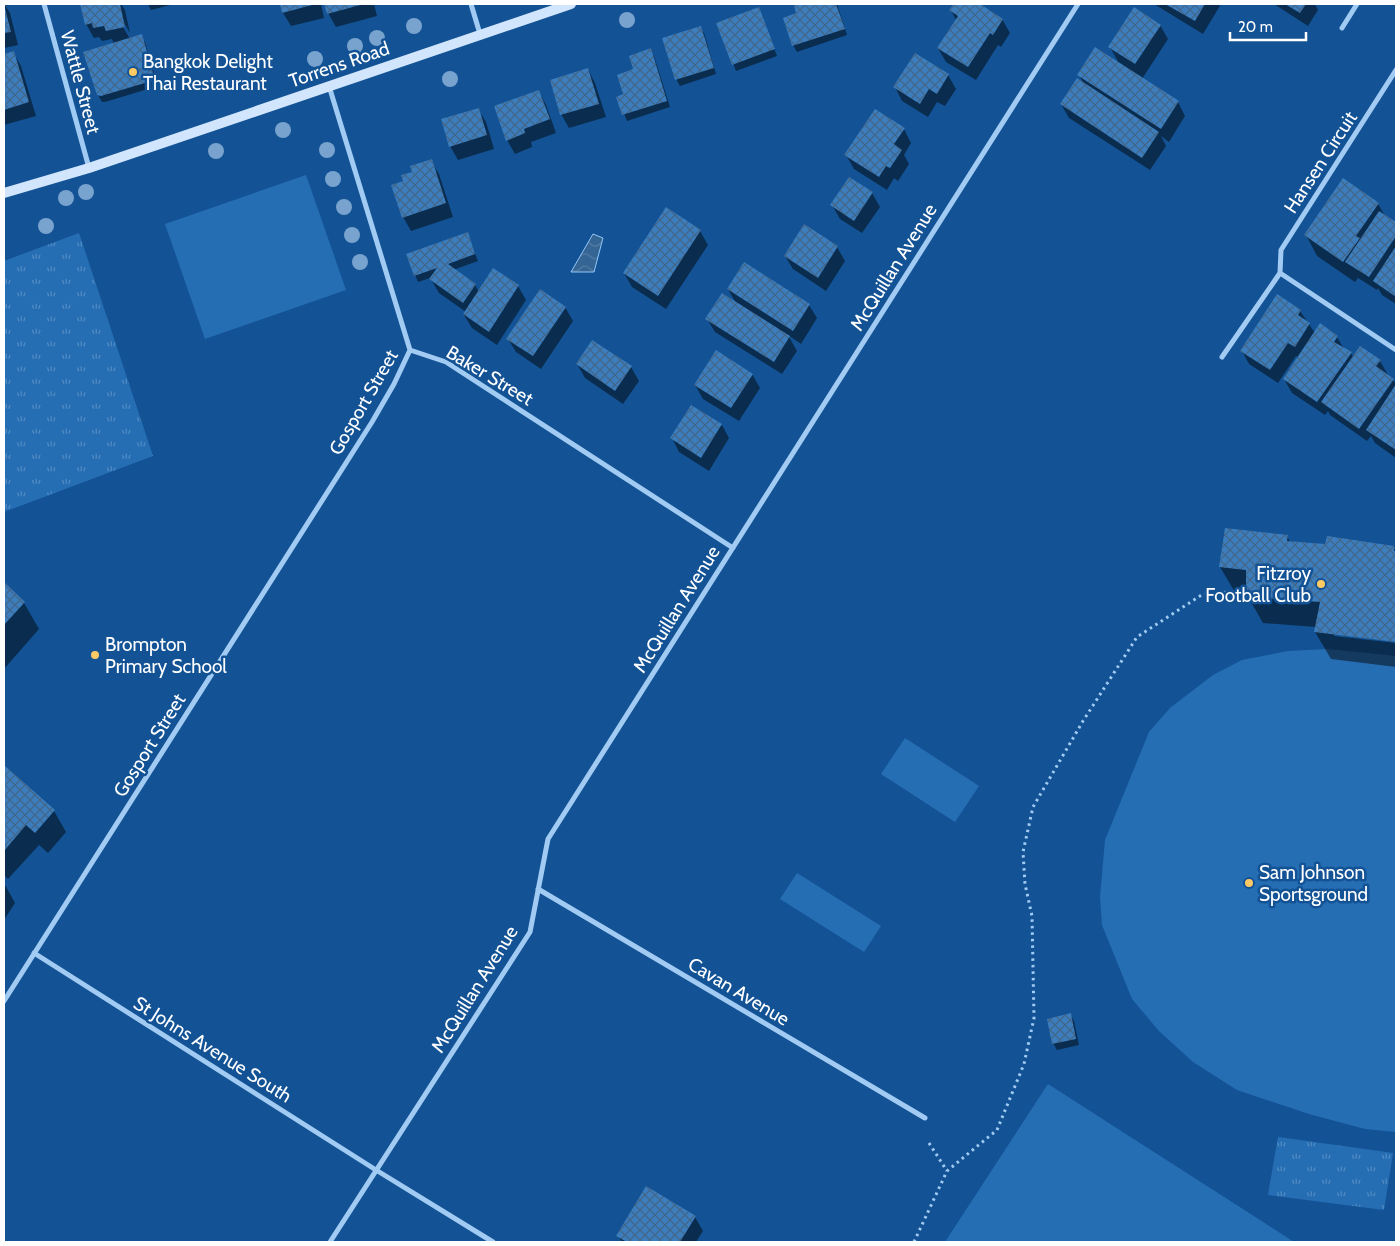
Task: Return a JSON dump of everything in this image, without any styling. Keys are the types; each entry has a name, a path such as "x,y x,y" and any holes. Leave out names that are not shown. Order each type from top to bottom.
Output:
{"main road":[{"name":"Torrens Road","path":"4,193 89,168 571,4"}],"street":[{"name":"Wattle Street","path":"44,4 89,168"},
{"path":"471,4 480,34"},
{"name":"McQuillan Avenue","path":"330,1242 530,932 548,839 1078,4"},
{"path":"1342,28 1357,4"},
{"name":"Hansen Circuit","path":"1222,357 1280,272 1281,250 1396,70"},
{"path":"329,86 410,350"},
{"path":"1280,272 1396,350"},
{"name":"Baker Street","path":"410,350 446,362 733,548"},
{"name":"Gosport Street","path":"4,1001 372,422 394,384 410,350"},
{"name":"Cavan Avenue","path":"538,889 925,1118"},
{"name":"St Johns Avenue South","path":"34,953 493,1242"}],"path":[{"path":"914,1242 947,1171 997,1130 1024,1064 1034,1018 1032,916 1025,884 1023,852 1033,807 1083,721 1137,637 1203,594 1244,591"},
{"path":"929,1143 947,1171"}],"green space":[{"path":"306,175 346,290 205,339 165,224"},
{"path":"79,233 153,456 4,512 4,261"},
{"name":"Sam Johnson Sportsground","path":"1328,649 1396,656 1396,1132 1365,1129 1309,1114 1237,1090 1193,1062 1159,1031 1132,999 1102,925 1100,897 1105,840 1149,732 1170,708 1213,675 1242,660 1288,651"},
{"path":"905,738 979,786 955,822 881,774"},
{"path":"797,873 881,926 864,952 780,899"},
{"path":"1048,1084 1294,1242 945,1242"},
{"path":"1278,1137 1393,1153 1384,1210 1268,1195"}],"water":[{"path":"593,234 603,238 594,272 571,272"}],"building":[{"path":"4,4 11,32 4,33"},
{"path":"80,4 120,4 125,27 106,31 104,26 93,28 92,23 85,25"},
{"path":"280,4 316,4 282,13"},
{"path":"324,4 364,4 327,14"},
{"path":"836,4 845,29 792,46 783,18 796,13 794,5"},
{"path":"954,4 980,4 1003,19 993,35 990,33 968,67 937,48 958,16 949,10"},
{"path":"1165,4 1205,4 1195,21"},
{"path":"1285,4 1306,4 1300,13"},
{"path":"759,7 775,49 732,65 716,23"},
{"path":"1134,7 1161,25 1135,64 1108,47"},
{"path":"701,26 714,68 675,80 662,38"},
{"path":"142,34 155,80 101,96 97,95 83,52"},
{"path":"1095,47 1179,101 1161,129 1077,75"},
{"path":"651,48 667,101 622,115 616,97 623,94 617,75 633,69 629,56"},
{"path":"14,51 29,102 4,110 4,54"},
{"path":"915,53 949,74 937,94 929,89 920,104 893,87"},
{"path":"588,68 599,104 560,115 550,80"},
{"path":"1077,78 1159,132 1142,158 1060,104"},
{"path":"539,90 550,119 524,129 525,133 506,141 494,106"},
{"path":"479,108 487,135 449,147 441,119"},
{"path":"875,109 905,128 894,144 902,150 890,168 886,166 879,177 844,155"},
{"path":"432,159 446,203 402,218 391,185 403,181 401,175 412,172 410,166"},
{"path":"849,177 873,192 854,221 830,205"},
{"path":"1343,178 1379,203 1356,236 1360,238 1343,262 1304,235"},
{"path":"666,207 701,230 658,296 623,273"},
{"path":"1379,211 1396,222 1396,236 1369,277 1345,262"},
{"path":"804,224 838,246 818,278 784,256"},
{"path":"468,232 475,254 448,264 476,284 463,303 429,279 437,268 414,276 406,254"},
{"path":"1396,246 1396,297 1373,281"},
{"path":"744,262 810,304 793,331 727,289"},
{"path":"493,268 519,285 489,332 463,314"},
{"path":"540,289 566,307 533,356 506,339"},
{"path":"722,293 790,336 774,362 705,319"},
{"path":"1277,294 1301,310 1298,315 1310,323 1295,347 1288,343 1270,370 1240,351"},
{"path":"1320,323 1338,336 1334,342 1352,352 1317,402 1283,379"},
{"path":"592,340 632,366 615,391 576,364"},
{"path":"1360,346 1381,360 1376,366 1394,379 1359,429 1321,402"},
{"path":"716,350 753,374 731,408 694,385"},
{"path":"1396,384 1396,450 1366,430"},
{"path":"691,405 722,424 701,458 670,438"},
{"name":"Fitzroy Football Club","path":"1225,528 1288,535 1287,541 1325,544 1327,536 1394,546 1394,551 1396,551 1396,642 1314,632 1320,602 1246,597 1246,570 1219,567"},
{"path":"4,582 25,602 4,625"},
{"path":"4,765 55,810 35,833 26,825 4,851"},
{"path":"1071,1013 1076,1039 1052,1044 1047,1019"},
{"path":"646,1186 696,1216 680,1242 627,1242 616,1236"}],"place":[{"name":"Bangkok Delight Thai Restaurant","path":"133,72"},
{"name":"Fitzroy Football Club","path":"1321,584"},
{"name":"Brompton Primary School","path":"95,655"},
{"name":"Sam Johnson Sportsground","path":"1249,883"}]}
